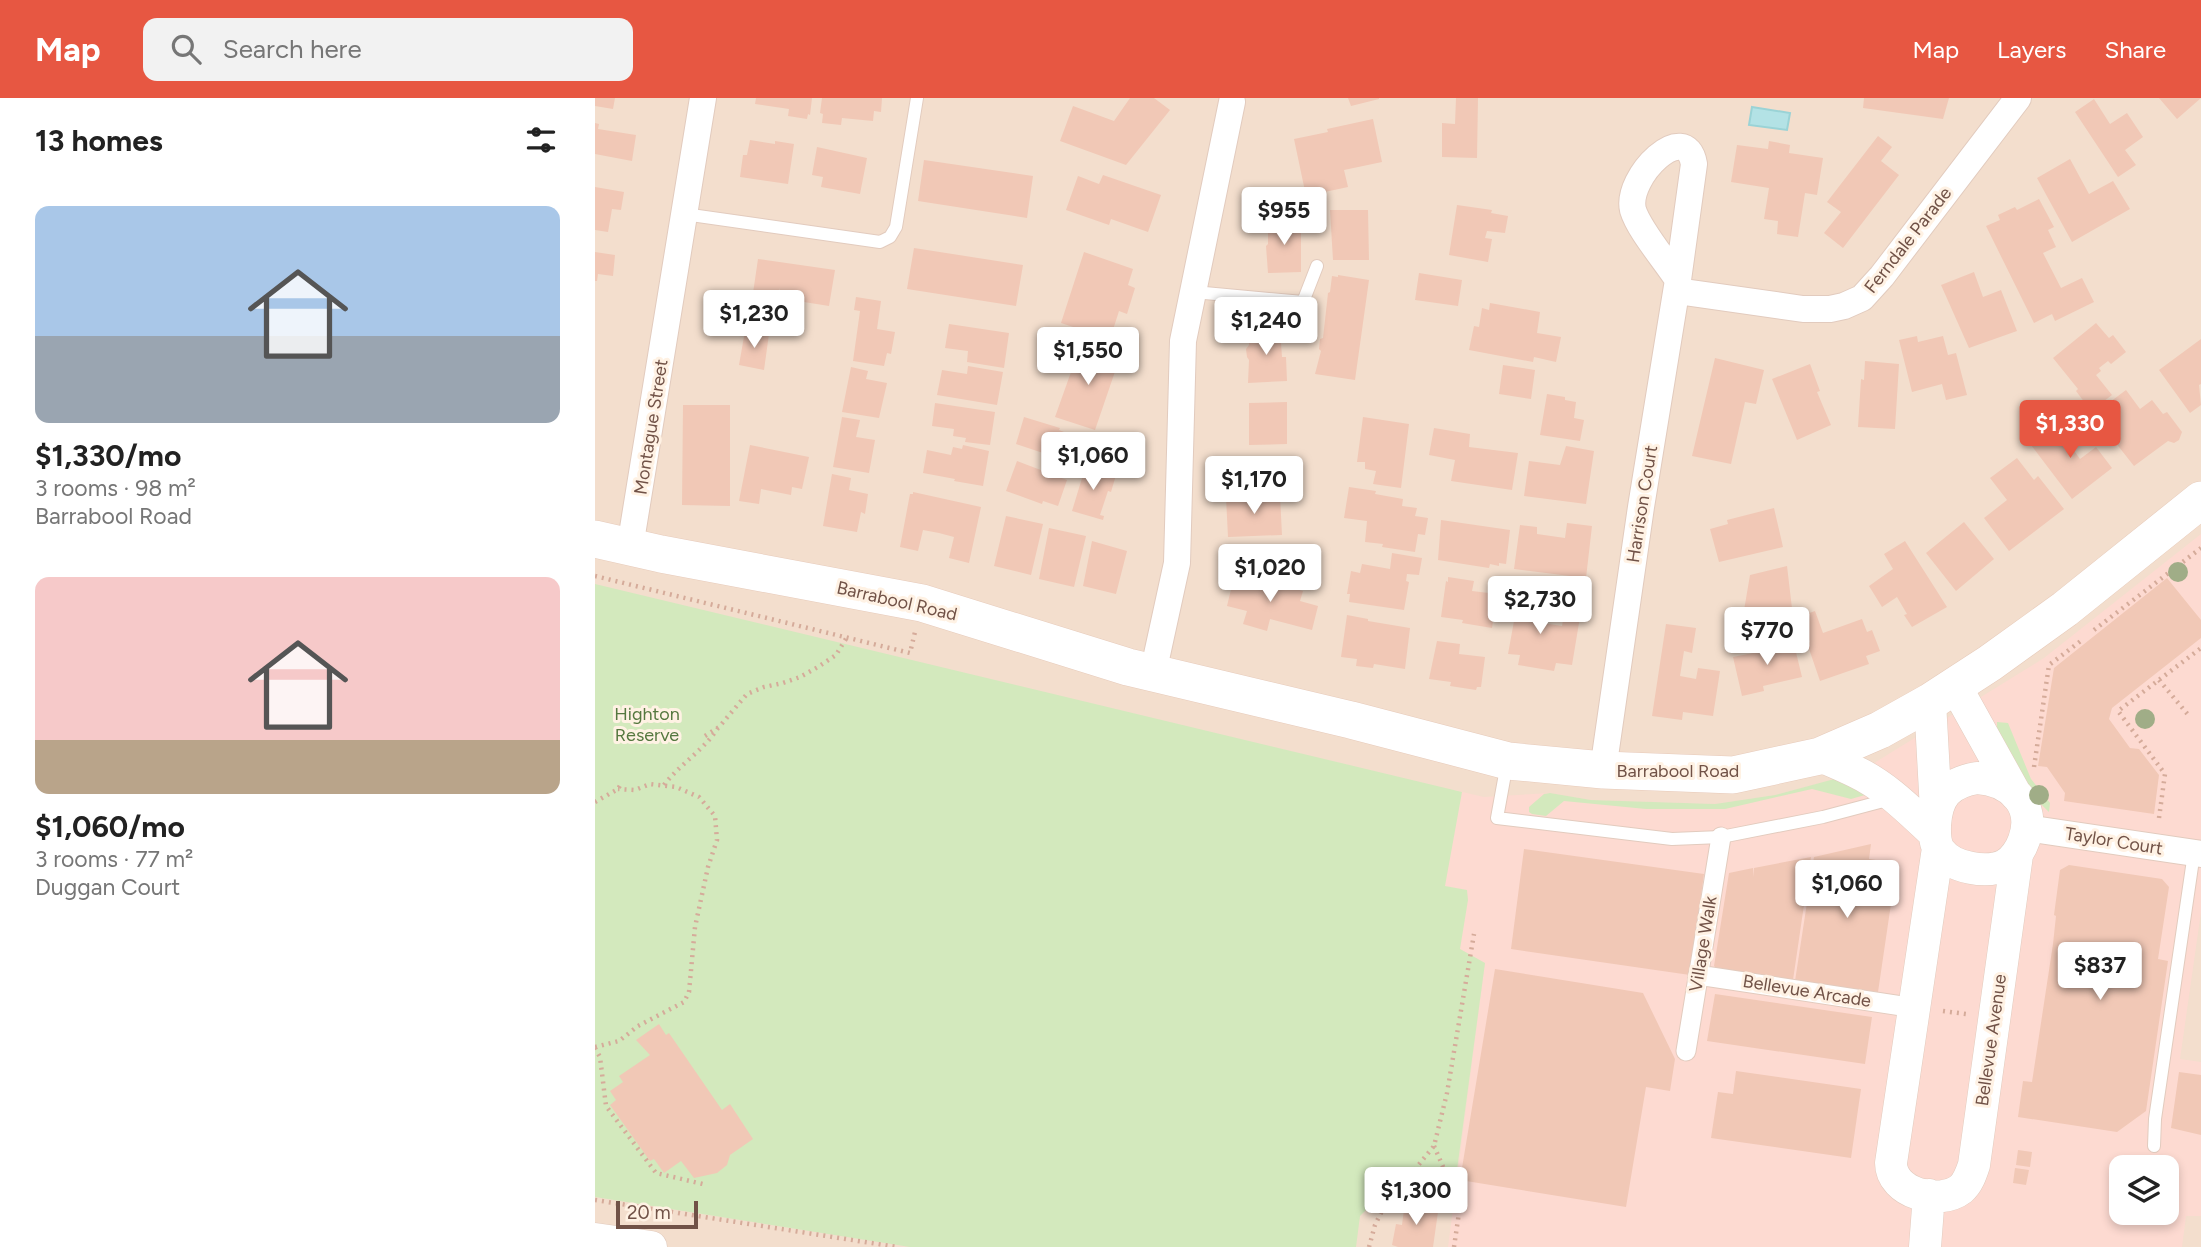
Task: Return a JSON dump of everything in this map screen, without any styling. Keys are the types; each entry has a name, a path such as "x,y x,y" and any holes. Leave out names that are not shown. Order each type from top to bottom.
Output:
{"main road":[{"name":"Barrabool Road","path":"595,539 922,603 1141,670 1508,761 1603,770 1733,775 1820,756 1880,730 1943,694 2065,609 2201,500"}],"street":[{"name":"Montague Street","path":"646,551 684,214 703,98"},
{"name":"Ferndale Parade","path":"1677,285 1814,310 1844,306 1862,298 1882,276 2018,98"},
{"path":"1141,670 1177,563 1184,341 1232,102"},
{"name":"Harrison Court","path":"1603,770 1641,507 1677,285"},
{"path":"1943,694 1936,831 1948,860 1980,869 1995,868 2004,865 2021,841"},
{"name":"Bellevue Avenue","path":"1929,1195 1949,1195 1958,1191 1972,1172 2026,812 2025,784 1943,694"},
{"path":"1820,756 1856,772 1936,831"},
{"path":"1924,1247 1929,1195 1907,1189 1896,1179 1891,1168 1915,1008 1941,797 1951,787 1977,778 2025,784"},
{"name":"Village Walk","path":"1686,1051 1721,837"},
{"name":"Taylor Court","path":"2021,841 2197,854"},
{"name":"Bellevue Arcade","path":"1698,975 1915,1008"}],"lane":[{"path":"684,214 880,243 890,237 896,227 917,98"},
{"path":"1194,292 1303,302 1317,266"},
{"path":"1508,761 1497,818 1672,839 1721,837 1823,817 1894,798"},
{"path":"2154,1146 2155,1119 2197,854"}],"path":[{"path":"2025,784 2049,665 2201,548"},
{"path":"595,576 847,638 836,655 818,667 800,677 747,694 704,747 675,771 664,786"},
{"path":"2159,818 2165,774 2118,711 2201,648"},
{"path":"2159,680 2190,717"},
{"path":"705,736 719,727"},
{"path":"595,802 618,789 622,782"},
{"path":"618,789 635,790 650,784 676,787 699,797 715,816 716,839 695,927 689,992 684,1002 638,1026 619,1041 595,1048 600,1057 606,1106 656,1173 707,1185"},
{"path":"2146,816 2167,819"},
{"path":"1369,1247 1374,1225 1384,1207 1434,1146 1447,1093 1474,934"},
{"path":"1915,1008 1994,1017"},
{"path":"1434,1146 1460,1206 1454,1247"},
{"path":"595,1200 897,1247"}],"shaded area":[{"path":"595,98 2201,98 2201,1247 595,1247"},
{"path":"2201,534 2201,912 2180,1059 2201,1062 2201,1216 2186,1216 2182,1247 1448,1247 1485,963 1460,949 1437,890 1454,790 1484,797 1550,793 1591,800 1715,804 1775,795 1858,773 2044,658"}],"green space":[{"name":"Highton Reserve","path":"595,584 1462,792 1445,886 1467,890 1468,900 1460,949 1485,963 1453,1199 1386,1190 1360,1216 1356,1247 910,1247 595,1197"},
{"path":"1997,722 2008,723 2031,779 2050,803 2049,812 2040,804 2020,774 1997,730"},
{"path":"1838,778 1865,795 1851,799 1812,789 1725,809 1646,809 1564,801 1546,816 1529,812 1529,807 1544,794 1550,793 1591,800 1715,804 1775,795"}],"water":[{"path":"1752,107 1790,113 1787,130 1749,125"}],"building":[{"path":"595,98 615,98 613,109 595,106"},
{"path":"756,98 812,98 810,115 808,114 807,119 788,116 789,109 755,104"},
{"path":"822,98 882,98 881,112 874,111 873,121 842,118 841,125 822,123"},
{"path":"1130,98 1154,98 1170,110 1126,165 1060,141 1073,106 1114,121"},
{"path":"1348,98 1379,98 1379,99 1351,106"},
{"path":"1456,98 1478,98 1477,158 1442,157 1442,123 1455,124"},
{"path":"1864,98 1949,98 1943,119 1863,108"},
{"path":"2159,98 2201,98 2177,119"},
{"path":"2094,99 2110,124 2127,113 2143,137 2125,150 2136,165 2118,177 2075,112"},
{"path":"1373,119 1382,162 1344,170 1348,187 1306,196 1294,139"},
{"path":"595,123 599,124 598,129 636,135 632,161 595,154"},
{"path":"1878,136 1892,147 1881,161 1899,175 1843,248 1824,233 1841,212 1827,202"},
{"path":"750,140 794,144 788,184 740,177 743,155 747,155"},
{"path":"1769,141 1790,145 1789,153 1823,158 1817,195 1805,193 1798,237 1777,234 1778,221 1764,219 1769,188 1731,182 1737,145 1768,149"},
{"path":"817,147 867,158 860,194 821,187 823,177 812,175"},
{"path":"2070,159 2089,194 2113,181 2130,209 2072,242 2037,178"},
{"path":"924,160 1033,176 1027,218 918,201"},
{"path":"1103,175 1161,195 1148,232 1111,219 1109,225 1066,210 1078,176 1099,184"},
{"path":"595,187 624,192 621,210 612,209 608,232 595,230"},
{"path":"2039,199 2054,227 2048,230 2056,247 2043,253 2061,288 2082,278 2094,302 2055,321 2052,314 2034,323 1986,226 2000,220 1998,215 2015,207 2017,210"},
{"path":"1457,205 1492,210 1491,213 1508,216 1505,233 1487,231 1485,238 1492,239 1488,262 1449,255"},
{"path":"1330,210 1368,210 1369,260 1333,260"},
{"path":"1265,223 1304,223 1304,230 1301,230 1301,272 1268,273 1268,228 1265,228"},
{"path":"914,248 1023,265 1016,306 907,289"},
{"path":"595,252 615,255 613,276 598,274 595,281"},
{"path":"1084,252 1133,269 1128,285 1135,288 1127,314 1119,311 1110,339 1061,323"},
{"path":"758,259 835,270 829,306 779,298 780,288 777,297 753,293"},
{"path":"1974,272 1983,297 2001,290 2017,331 1969,348 1941,285"},
{"path":"1419,273 1462,280 1458,306 1415,300"},
{"path":"1332,276 1369,280 1355,380 1315,374 1321,351 1320,339 1323,338 1328,293"},
{"path":"856,297 881,301 877,329 895,332 891,354 887,353 884,366 853,361 860,311 854,310"},
{"path":"1490,303 1540,312 1537,333 1561,337 1556,362 1534,357 1533,362 1469,350 1474,326 1479,327 1482,308 1489,310"},
{"path":"2096,323 2109,338 2113,335 2126,352 2111,364 2108,361 2099,368 2101,371 2096,375 2112,395 2091,411 2076,391 2078,389 2053,358"},
{"path":"949,324 1009,333 1004,368 967,362 968,351 945,348"},
{"path":"1280,329 1282,357 1286,357 1287,381 1248,383 1248,331"},
{"path":"745,331 769,334 764,370 739,365"},
{"path":"1917,336 1918,342 1943,336 1948,355 1956,353 1967,395 1946,400 1942,384 1912,392 1899,340"},
{"path":"2201,339 2201,405 2190,413 2159,370"},
{"path":"1081,344 1120,357 1095,430 1055,417"},
{"path":"1715,358 1764,370 1756,404 1745,402 1731,464 1692,456"},
{"path":"1865,361 1899,364 1895,429 1858,427"},
{"path":"1810,364 1820,391 1817,392 1831,425 1797,440 1772,379"},
{"path":"1503,365 1535,370 1531,399 1499,394"},
{"path":"968,366 1003,372 997,405 937,395 942,370 967,374"},
{"path":"851,367 868,371 866,379 887,383 879,418 842,412"},
{"path":"2126,390 2140,409 2152,400 2163,414 2167,412 2182,432 2179,440 2174,443 2168,441 2134,466 2115,442 2119,439 2098,411"},
{"path":"1547,394 1576,402 1574,418 1584,420 1580,441 1540,435"},
{"path":"1287,402 1287,444 1249,445 1249,403"},
{"path":"935,403 995,412 990,445 965,442 966,438 953,436 954,429 932,426"},
{"path":"683,405 730,405 730,506 682,505"},
{"path":"842,417 860,420 856,437 875,440 869,473 833,467"},
{"path":"1024,417 1060,428 1059,430 1064,432 1055,457 1016,444"},
{"path":"1363,417 1409,424 1401,488 1373,484 1376,471 1365,469 1365,462 1357,462"},
{"path":"2067,419 2080,437 2070,445 2080,459 2096,447 2112,468 2072,499 2031,445"},
{"path":"1434,428 1470,434 1469,447 1518,453 1512,490 1451,481 1455,460 1429,455"},
{"path":"750,445 809,457 802,489 792,487 791,495 761,489 759,504 739,501"},
{"path":"963,445 989,451 983,486 923,473 927,450 951,455 953,447 962,449"},
{"path":"1566,446 1594,451 1586,504 1524,496 1529,461 1560,465"},
{"path":"2017,458 2034,480 2038,476 2064,509 2009,551 1984,518 2007,500 1990,478"},
{"path":"1017,461 1067,480 1058,506 1043,501 1042,504 1006,491"},
{"path":"1086,465 1116,475 1100,515 1104,516 1103,520 1072,511"},
{"path":"832,474 851,478 849,490 868,494 865,514 861,512 857,532 823,526"},
{"path":"1349,487 1403,499 1402,506 1417,508 1415,516 1428,518 1425,535 1418,534 1415,552 1365,542 1367,521 1344,518"},
{"path":"913,492 981,507 969,563 949,558 954,537 939,533 923,530 918,551 900,547 910,494"},
{"path":"1280,495 1282,535 1228,537 1226,497"},
{"path":"1774,508 1783,547 1719,562 1710,529 1728,524 1727,520"},
{"path":"1006,516 1043,524 1031,575 994,566"},
{"path":"1441,520 1510,530 1506,564 1490,564 1489,568 1438,560"},
{"path":"1964,522 1994,559 1956,591 1926,553"},
{"path":"1567,523 1592,526 1586,578 1514,569 1520,525 1537,527 1537,534 1565,538"},
{"path":"1049,528 1086,536 1074,587 1039,579"},
{"path":"1092,541 1127,551 1116,594 1083,586"},
{"path":"1905,541 1947,607 1912,627 1897,597 1882,607 1869,586 1893,569 1884,554"},
{"path":"1392,553 1422,558 1419,575 1407,574 1406,581 1409,582 1404,610 1349,602 1350,594 1347,594 1351,571 1360,573 1362,564 1390,569"},
{"path":"1787,566 1793,617 1741,628 1750,575"},
{"path":"1235,573 1303,591 1300,601 1318,606 1312,630 1270,619 1267,631 1243,624 1247,611 1227,606"},
{"path":"1448,577 1474,581 1472,591 1497,594 1492,628 1441,617"},
{"path":"2167,578 2201,620 2201,638 2112,708 2109,719 2130,748 2139,749 2159,775 2154,814 2064,801 2065,793 2047,767 2038,766 2054,668"},
{"path":"1514,589 1535,592 1530,621 1562,626 1564,614 1580,617 1572,665 1556,663 1554,671 1518,665 1520,655 1508,654 1514,621 1509,620"},
{"path":"1815,611 1823,633 1862,619 1867,632 1872,630 1880,651 1866,656 1869,664 1820,681 1801,616"},
{"path":"1347,615 1410,628 1405,669 1374,664 1373,668 1356,666 1357,659 1341,657"},
{"path":"1666,624 1696,628 1692,653 1684,651 1680,676 1696,679 1698,668 1720,671 1713,716 1683,712 1682,720 1652,716"},
{"path":"1793,640 1802,677 1763,686 1764,691 1742,696 1733,657 1753,653 1752,649"},
{"path":"1437,641 1460,644 1459,654 1485,657 1481,687 1476,690 1450,686 1451,682 1429,679"},
{"path":"1871,844 1869,859 1897,863 1878,992 1795,981 1814,857"},
{"path":"1524,849 1704,874 1690,975 1511,949"},
{"path":"1811,857 1793,980 1716,968 1714,966 1729,873 1753,868 1753,877 1754,868"},
{"path":"2069,865 2162,879 2169,887 2158,959 2168,961 2146,1111 2117,1132 2018,1117 2023,1081 2032,1082 2053,944 2060,870"},
{"path":"1495,969 1643,993 1675,1059 1670,1091 1646,1087 1626,1207 1460,1180"},
{"path":"1715,994 1872,1017 1865,1064 1707,1041"},
{"path":"659,1024 666,1035 669,1033 722,1110 730,1104 753,1139 730,1155 727,1165 717,1173 694,1178 681,1161 664,1173 654,1159 650,1161 610,1105 616,1100 610,1091 623,1082 619,1076 650,1055 636,1040"},
{"path":"1736,1071 1861,1089 1851,1158 1711,1138 1718,1092 1733,1094"},
{"path":"2179,1072 2201,1075 2201,1135 2171,1128"},
{"path":"2018,1150 2032,1152 2030,1167 2016,1165"},
{"path":"2015,1168 2029,1170 2026,1185 2013,1183"},
{"path":"1405,1202 1425,1205 1424,1210 1438,1212 1433,1247 1392,1245 1396,1224 1402,1225"}]}
